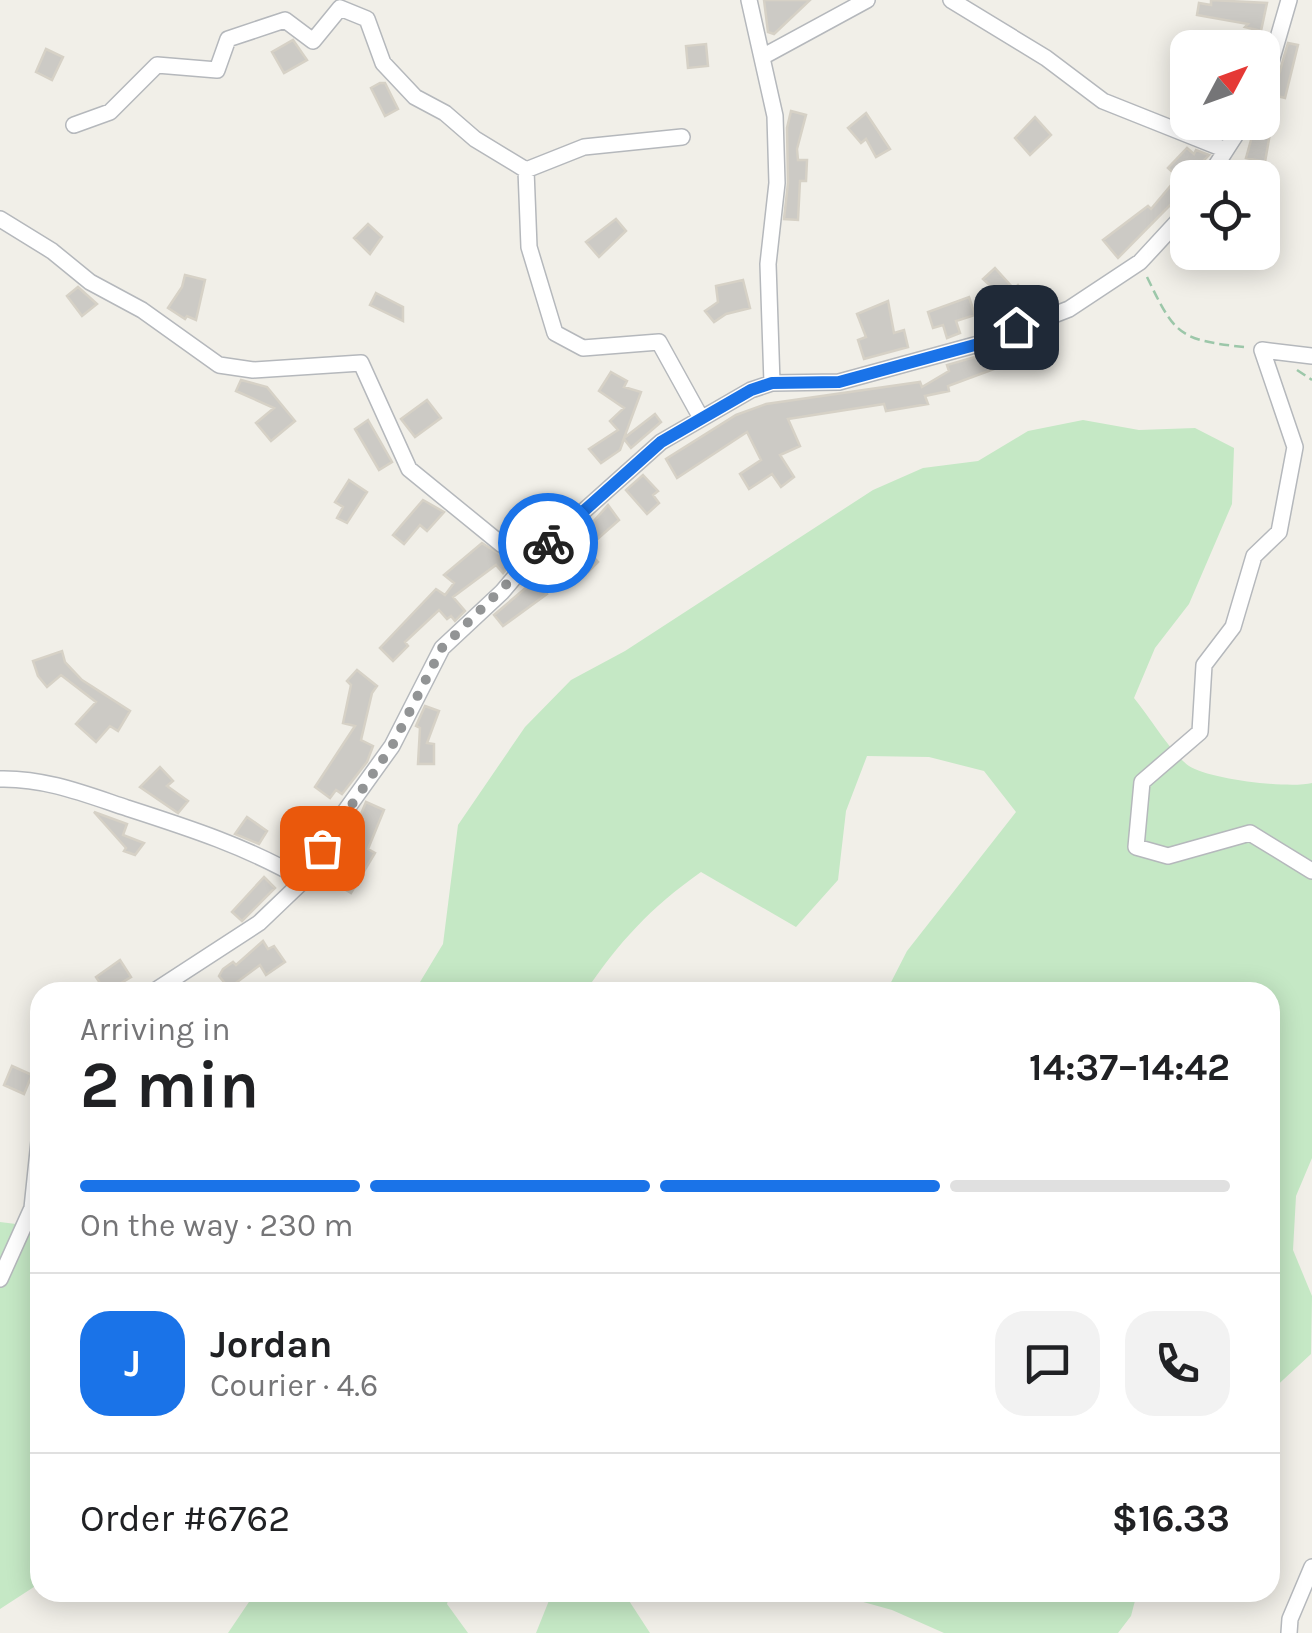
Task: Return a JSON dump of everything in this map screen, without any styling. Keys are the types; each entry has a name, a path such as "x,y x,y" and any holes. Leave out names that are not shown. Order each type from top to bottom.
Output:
{"street":[{"path":"749,0 776,116 778,183 768,264 772,383"},
{"path":"764,56 866,0"},
{"path":"951,0 1046,58 1104,101 1226,150"},
{"path":"1280,31 1289,0"},
{"path":"74,125 110,112 157,66 218,70 228,39 285,20 313,42 340,8 367,20 384,63 415,98 445,113 474,139 526,170"},
{"path":"526,170 584,147 682,137"},
{"path":"1220,160 1232,140"},
{"path":"526,170 529,248 555,333 583,348 659,342 701,418"},
{"path":"0,220 52,251 90,282 142,310 219,365 253,370 360,363 410,469 500,544 530,559"},
{"path":"168,982 259,923 304,880 341,816 392,746 442,648 502,592 530,559 661,442 751,390 772,383 839,382 982,343 1069,310 1140,262 1170,230"},
{"path":"1312,356 1262,350 1295,447 1279,532 1254,556 1233,627 1204,665 1200,732 1142,782 1136,847 1168,856 1250,833 1312,871"},
{"path":"0,779 39,780 193,829 262,855 304,880"},
{"path":"0,1279 30,1212"},
{"path":"1289,1633 1290,1620 1312,1568"}],"path":[{"path":"1140,262 1172,326 1198,340 1262,350"},
{"path":"1287,364 1312,380"}],"green space":[{"path":"1083,420 1139,430 1195,428 1234,448 1232,504 1189,604 1155,648 1134,698 1175,752 1199,771 1249,782 1312,783 1312,1158 1296,1196 1293,1250 1312,1296 1311,1354 1280,1383 1280,982 891,982 907,951 1016,812 984,771 929,757 867,756 846,811 838,880 796,927 701,872 637,926 592,982 420,982 443,944 458,825 525,727 571,680 625,651 873,490 923,468 978,461 1028,431"},
{"path":"0,1222 30,1226 30,1590 0,1609"},
{"path":"249,1602 448,1602 468,1633 228,1633"},
{"path":"548,1602 630,1602 650,1633 536,1633"},
{"path":"863,1602 1135,1602 1131,1616 1118,1633 944,1633"}],"building":[{"path":"764,0 810,0 774,34 768,32"},
{"path":"1211,0 1267,3 1261,30 1197,15 1199,3 1211,5"},
{"path":"293,40 307,60 284,73 272,52"},
{"path":"1288,43 1298,45 1285,98 1280,97 1280,71"},
{"path":"706,44 708,66 688,68 686,46"},
{"path":"46,49 63,57 52,80 36,72"},
{"path":"385,83 398,109 385,116 371,88"},
{"path":"791,111 806,115 797,149 798,160 807,160 806,181 800,181 798,220 784,219"},
{"path":"866,113 890,149 876,157 866,139 861,143 848,128"},
{"path":"1035,117 1051,135 1030,155 1015,138"},
{"path":"1251,140 1269,140 1265,160 1246,158"},
{"path":"1187,148 1194,154 1196,150 1209,155 1204,160 1176,160"},
{"path":"1170,186 1170,205 1118,258 1103,240 1148,206 1151,209"},
{"path":"616,219 626,231 599,257 586,242"},
{"path":"368,224 382,237 370,254 354,238"},
{"path":"995,268 1014,289 1018,285 1027,295 1014,308 983,279"},
{"path":"185,275 205,280 196,320 187,316 185,319 168,308"},
{"path":"743,280 750,308 726,314 714,322 705,311 718,302 716,286"},
{"path":"78,287 97,304 82,316 67,296"},
{"path":"376,293 403,307 403,321 370,305"},
{"path":"969,297 975,315 956,321 960,333 947,338 943,325 933,328 928,312"},
{"path":"888,301 894,333 904,330 908,347 864,359 858,340 866,337 857,314"},
{"path":"985,354 987,360 1013,362 948,386 949,391 925,396 928,404 886,411 884,404 788,419 800,446 780,455 794,477 781,487 772,474 749,489 740,474 761,460 747,432 677,478 666,459 736,415 766,404 920,382 922,387 949,371 947,365"},
{"path":"611,372 627,381 624,387 641,392 624,438 655,414 661,422 631,448 624,439 620,450 601,463 589,449 618,430 610,421 624,408 599,391"},
{"path":"241,380 267,387 295,421 271,441 256,423 274,408 236,391"},
{"path":"427,400 441,418 415,437 401,419"},
{"path":"368,420 392,462 379,470 355,429"},
{"path":"643,475 658,491 653,495 659,503 647,514 626,490"},
{"path":"349,480 367,492 347,523 337,518 343,507 335,502"},
{"path":"423,500 444,512 427,531 420,525 404,544 393,535"},
{"path":"608,505 619,520 586,549 598,562 588,572 580,563 565,576 555,564 560,560 556,555"},
{"path":"482,543 512,562 503,573 496,565 453,597 465,611 455,621 439,610 405,642 408,646 393,661 380,648 436,589 445,595 454,583 444,575"},
{"path":"536,579 547,594 503,626 494,615"},
{"path":"62,651 65,662 82,680 130,711 118,731 110,726 96,742 76,724 96,702 61,675 47,687 38,676 33,661"},
{"path":"357,670 377,686 361,740 373,746 367,762 342,794 336,790 330,798 315,787 355,726 343,723 351,685 347,681"},
{"path":"425,706 439,711 427,743 434,744 434,764 418,764 420,728 416,726"},
{"path":"160,767 173,781 167,786 188,801 178,813 140,787"},
{"path":"366,802 384,810 368,849 375,853 351,893 326,878 355,840 351,838"},
{"path":"94,812 127,824 123,835 144,843 135,855 124,851 126,848"},
{"path":"247,817 267,831 259,844 235,834"},
{"path":"264,877 275,888 242,921 232,912"},
{"path":"263,941 268,949 274,946 285,962 266,975 260,965 237,982 224,982 219,976 223,969 233,962 236,965"},
{"path":"120,960 131,977 123,982 99,982 96,977"},
{"path":"12,1066 30,1074 24,1094 4,1085"}],"way so far":[{"path":"322,848 392,746 442,648 548,543"}],"route":[{"path":"548,543 661,442 751,390 772,383 839,382 982,343 1016,327"}]}
